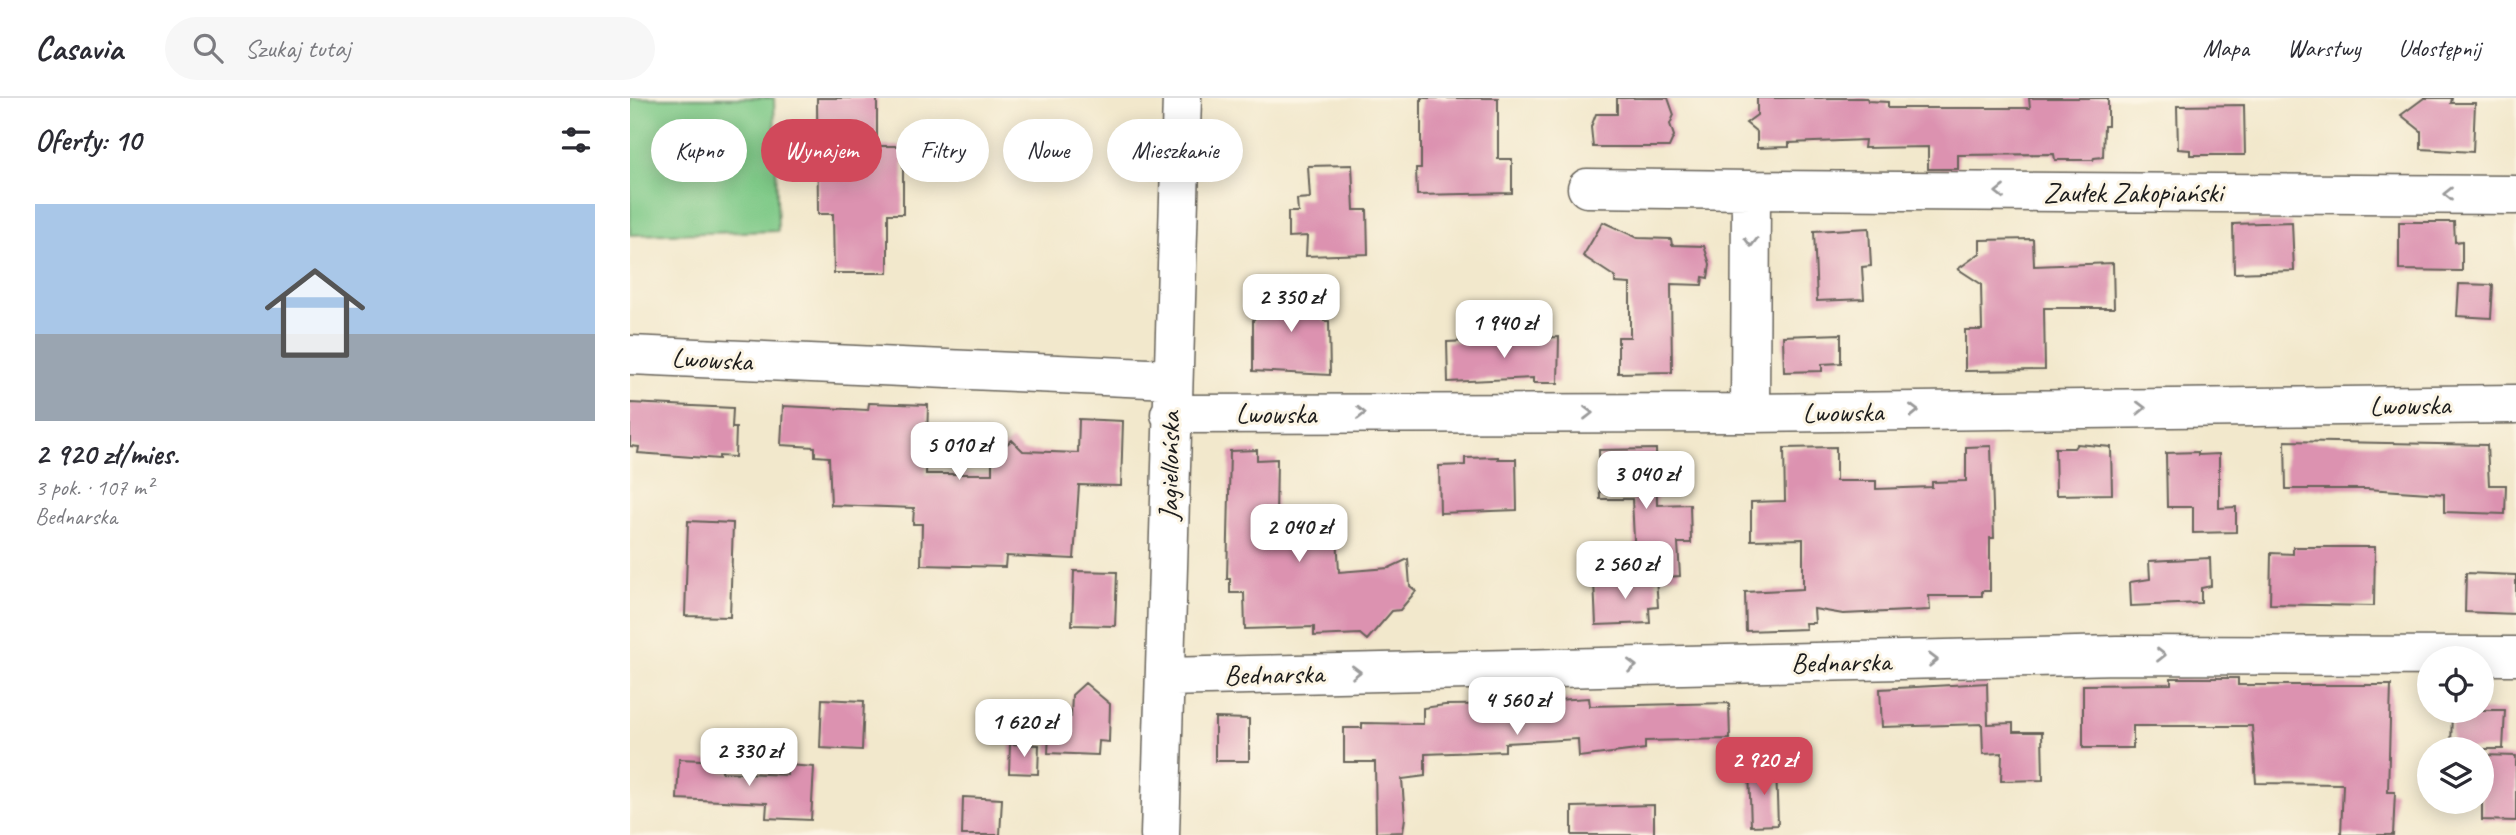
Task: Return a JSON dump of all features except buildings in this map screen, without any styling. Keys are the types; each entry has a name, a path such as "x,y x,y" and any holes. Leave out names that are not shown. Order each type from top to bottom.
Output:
{"street":[{"name":"Jagiellońska","path":"1160,835 1171,396 1182,98"},
{"name":"Zaułek Zakopiański","path":"1587,188 2516,195"},
{"path":"1750,413 1751,190"},
{"name":"Lwowska","path":"630,355 1171,396 1750,413 2516,404"},
{"name":"Bednarska","path":"1165,677 2103,656 2516,656"}],"green space":[{"path":"630,98 774,98 775,119 761,119 761,182 777,182 778,231 630,235"}]}
